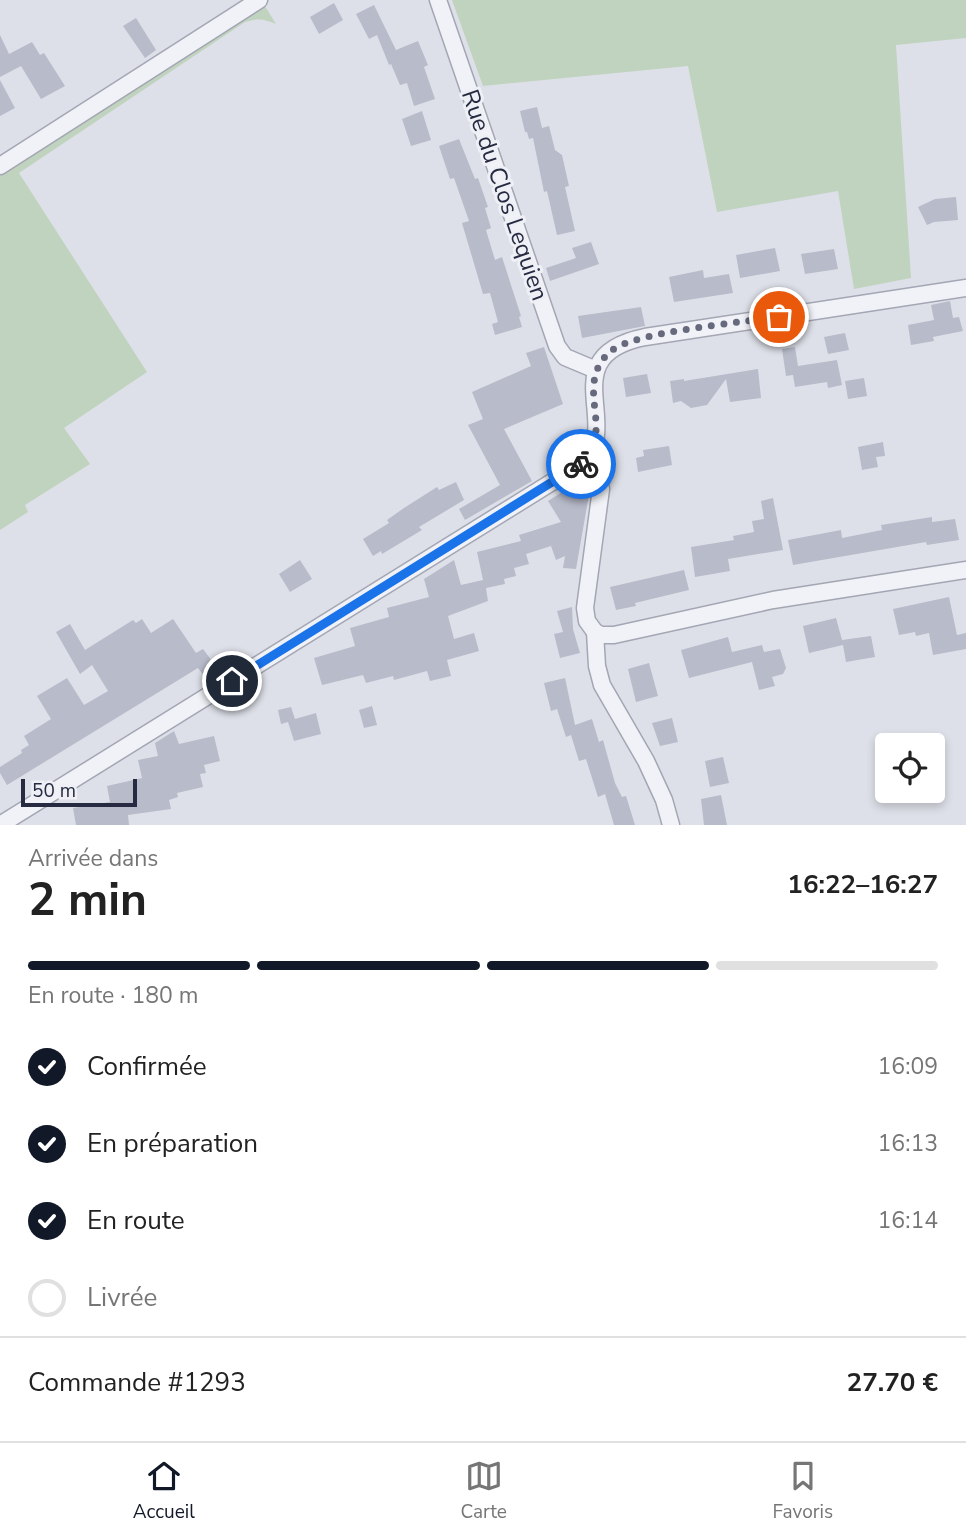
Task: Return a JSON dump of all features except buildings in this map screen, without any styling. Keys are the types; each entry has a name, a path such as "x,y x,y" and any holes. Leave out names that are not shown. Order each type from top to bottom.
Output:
{"street":[{"path":"0,166 258,0"},
{"name":"Rue du Clos Lequien","path":"438,0 556,346 565,357 596,370"},
{"path":"0,825 587,459 596,437 593,385 596,370 612,350 636,339 966,288"},
{"path":"587,459 597,474 601,489 585,608 587,621 595,632 601,635 614,635 773,600 966,570"},
{"path":"595,632 597,666 602,685 646,761 664,800 671,825"}],"green space":[{"path":"452,0 966,0 966,38 896,45 911,278 854,289 838,191 717,212 688,66 483,86"},
{"path":"263,3 276,24 261,20 245,22 19,173 147,372 64,428 90,464 25,505 28,512 0,530 0,172"}],"way so far":[{"path":"581,464 591,453 596,437 594,377 601,362 612,350 636,339 779,317"}],"route":[{"path":"232,681 581,464"}]}
